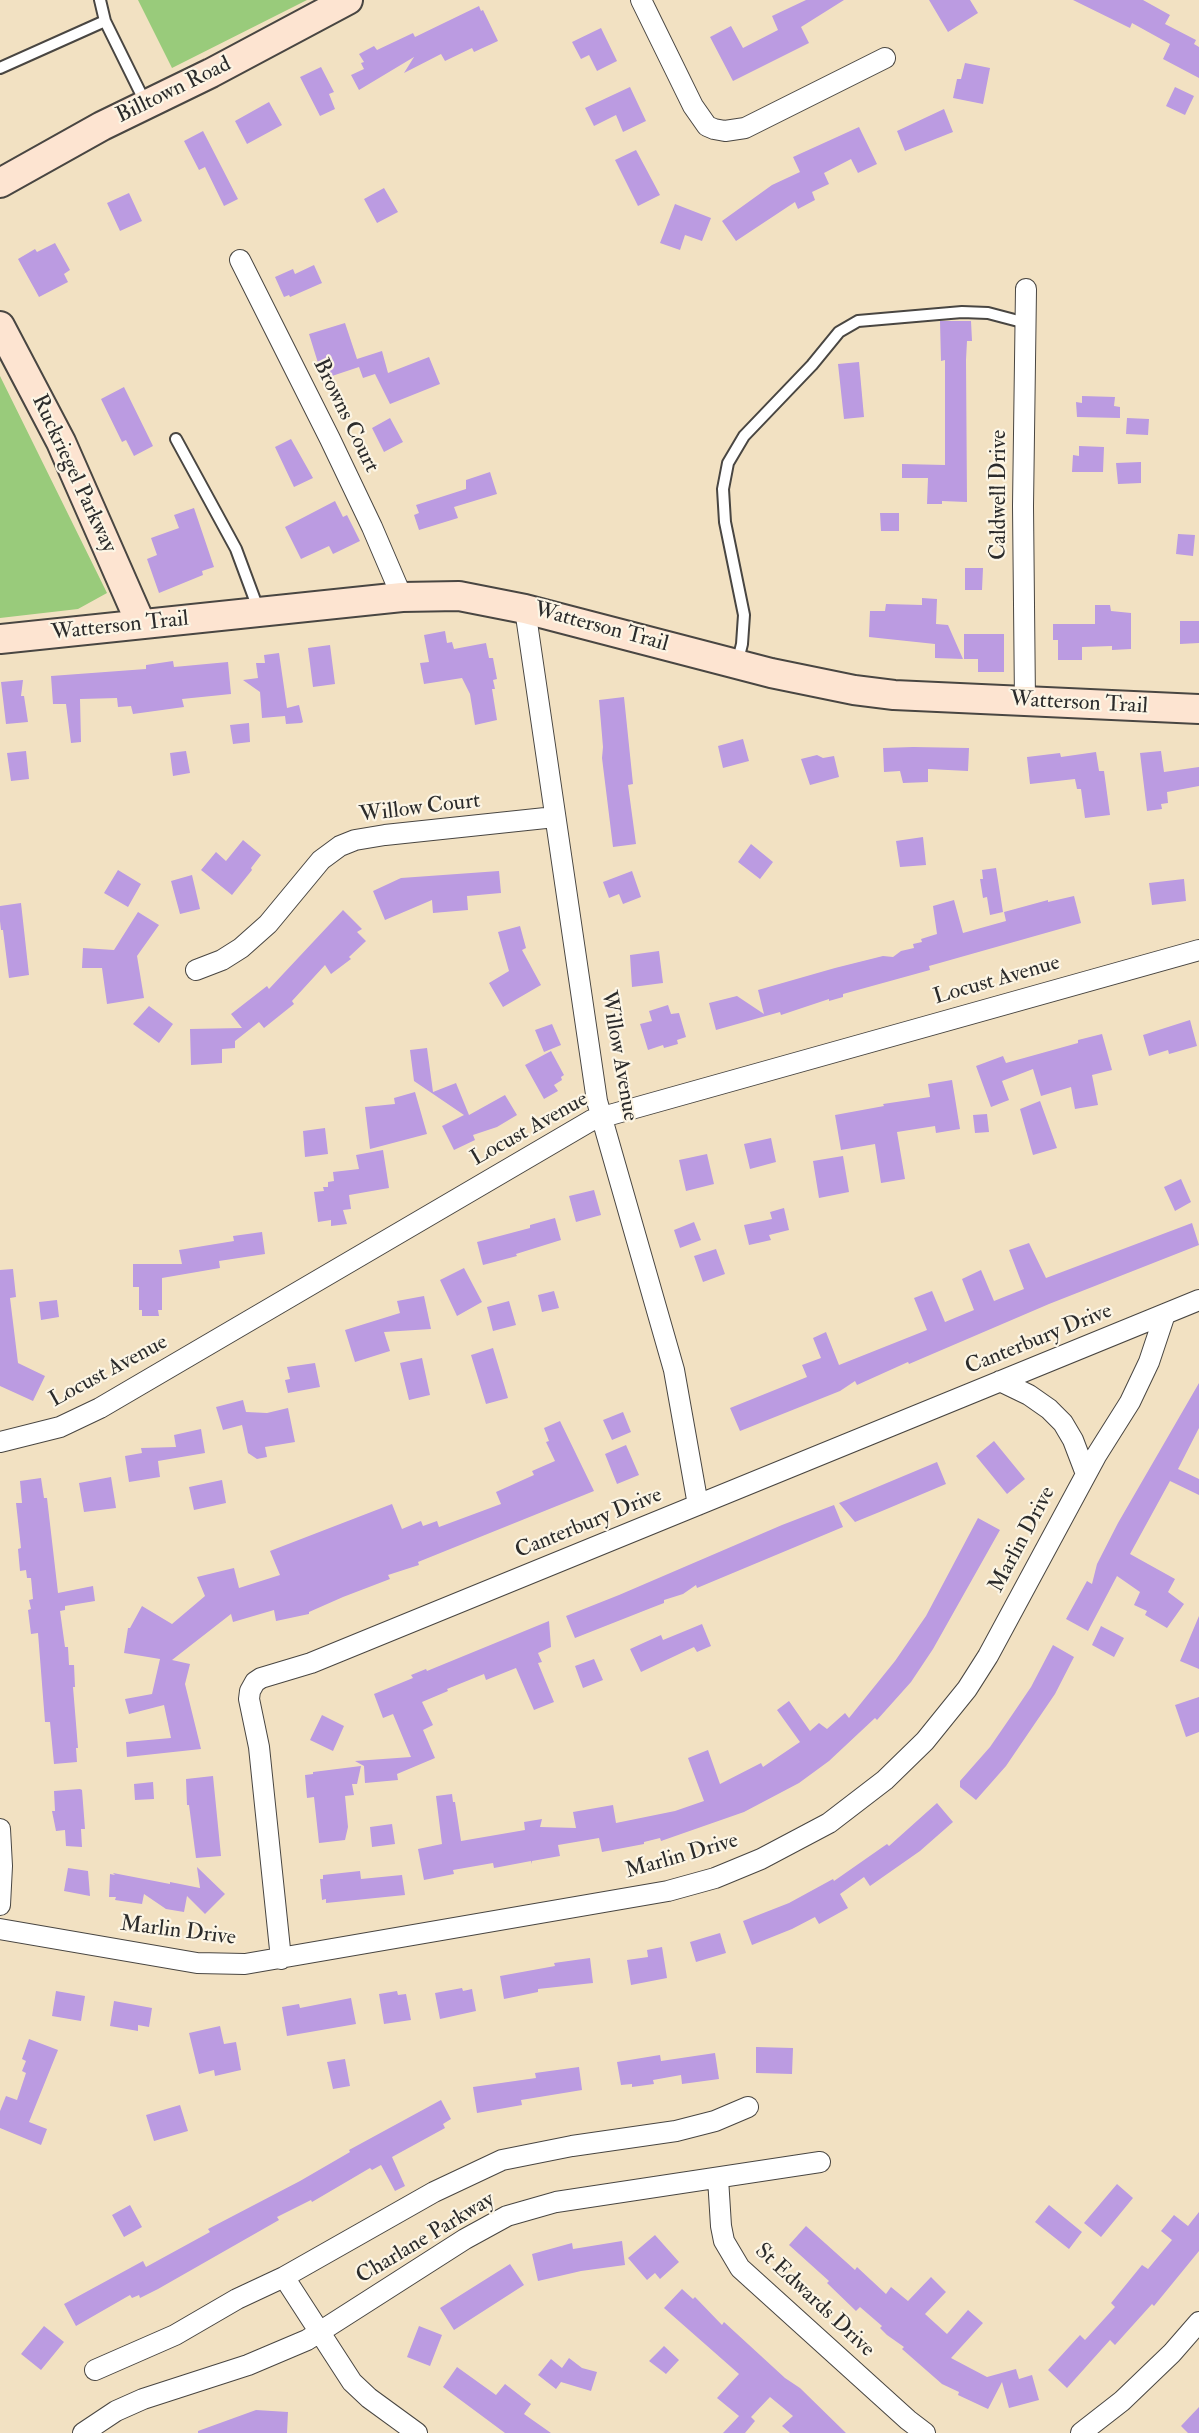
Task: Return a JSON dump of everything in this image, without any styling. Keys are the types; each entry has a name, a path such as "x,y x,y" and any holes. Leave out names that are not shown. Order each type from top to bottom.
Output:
{"main road":[{"name":"Billtown Road","path":"0,183 102,126 147,105 348,0"},
{"name":"Ruckriegel Parkway","path":"0,326 66,452 141,624"},
{"name":"Watterson Trail","path":"0,639 402,597 459,596 525,609 737,664 854,690 894,695 1199,709"}],"street":[{"path":"641,0 693,106 706,126 714,129 725,131 745,128 885,58"},
{"name":"Browns Court","path":"240,260 330,439 402,597"},
{"name":"Caldwell Drive","path":"1024,702 1023,506 1026,289"},
{"name":"Willow Avenue","path":"525,609 601,1117 674,1370 698,1505"},
{"name":"Willow Court","path":"196,970 222,960 241,948 268,924 321,860 340,846 355,840 385,835 555,817"},
{"name":"Locust Avenue","path":"0,1442 60,1427 100,1408 574,1129 601,1117 1199,950"},
{"name":"Canterbury Drive","path":"281,1959 259,1747 249,1700 250,1691 255,1682 261,1678 310,1663 1199,1300"},
{"name":"Marlin Drive","path":"0,1929 198,1964 245,1964 668,1891 715,1878 761,1859 829,1823 885,1780 925,1741 967,1689 988,1656 1086,1474 1130,1402 1149,1362 1165,1314"},
{"path":"1000,1382 1029,1395 1049,1409 1063,1423 1073,1440 1086,1474"},
{"path":"0,1829 2,1866 0,1905"},
{"path":"95,2370 174,2335 237,2299 288,2284 434,2192 502,2160 572,2146 676,2131 716,2121 748,2107"},
{"name":"Charlane Parkway","path":"83,2433 125,2407 248,2365 316,2329 507,2216 556,2202 820,2162"},
{"name":"St Edwards Drive","path":"718,2178 724,2241 740,2268 900,2413 926,2433"},
{"path":"288,2284 352,2382 369,2398 417,2433"},
{"path":"1082,2433 1122,2401 1172,2353 1199,2322"}],"lane":[{"path":"100,0 105,21 147,105"},
{"path":"0,68 105,21"},
{"path":"737,664 742,644 744,615 725,522 723,489 728,463 744,435 812,365 839,332 858,321 962,312 988,314 1026,323"},
{"path":"176,439 236,549 259,611"}],"green space":[{"path":"138,0 307,0 172,68"},
{"path":"0,376 107,593 78,609 0,618"}],"building":[{"path":"806,0 844,0 801,27 809,43 733,81 710,37 731,26 743,48 778,30 772,16"},
{"path":"929,0 970,0 978,13 948,32"},
{"path":"1073,0 1143,0 1170,15 1165,24 1196,40 1194,44 1199,47 1199,78 1163,59 1170,44 1132,23 1130,28"},
{"path":"479,6 498,41 474,52 472,48 445,61 441,54 404,73 414,57 359,90 351,75 364,69 361,63 364,62 359,54 374,46 377,50 413,33 415,37"},
{"path":"601,28 617,61 597,71 589,55 581,59 572,42"},
{"path":"965,63 990,68 983,104 953,98 957,79 961,79"},
{"path":"321,67 334,92 329,94 335,109 320,116 300,77"},
{"path":"630,87 646,121 623,132 616,115 594,126 585,108"},
{"path":"1175,87 1194,96 1185,115 1166,106"},
{"path":"269,102 282,125 247,144 235,121"},
{"path":"944,109 953,132 905,151 897,131"},
{"path":"859,127 877,164 858,173 851,159 824,173 829,184 812,192 815,200 798,209 795,202 736,241 722,221 772,185 800,172 793,157"},
{"path":"203,131 238,199 224,206 205,167 199,170 184,141"},
{"path":"636,150 660,195 638,206 615,160"},
{"path":"384,188 398,212 377,223 364,199"},
{"path":"129,193 142,221 120,231 107,203"},
{"path":"675,204 711,218 702,241 685,235 680,250 660,243"},
{"path":"55,243 70,270 64,274 68,282 39,297 18,259 35,249 37,252"},
{"path":"314,265 322,283 290,297 289,295 284,297 275,277 293,269 295,274"},
{"path":"940,321 971,321 972,341 967,341 966,360 967,502 942,501 942,504 927,504 928,478 902,478 902,464 945,465 945,360 941,361"},
{"path":"345,323 357,359 382,351 388,373 429,357 440,384 390,404 375,374 363,378 359,367 323,379 309,334"},
{"path":"859,362 864,417 844,419 838,364"},
{"path":"124,387 153,446 134,456 126,440 122,442 101,399"},
{"path":"1082,396 1115,397 1114,406 1120,407 1120,418 1077,417 1076,402 1082,403"},
{"path":"390,418 403,442 384,452 372,428"},
{"path":"1127,418 1149,419 1148,435 1126,434"},
{"path":"291,439 313,478 294,487 275,447"},
{"path":"1079,446 1104,447 1103,472 1072,472 1073,455 1079,456"},
{"path":"1141,462 1141,483 1118,484 1116,463"},
{"path":"490,472 497,494 454,507 458,518 419,530 414,515 419,513 416,505 466,489 466,480"},
{"path":"335,501 343,517 347,515 360,541 333,554 329,546 301,559 285,527"},
{"path":"194,508 214,567 202,571 203,575 159,593 147,559 157,555 151,538 179,528 174,515"},
{"path":"880,513 899,513 899,531 881,531"},
{"path":"1178,534 1195,535 1193,556 1176,554"},
{"path":"965,568 983,568 982,590 965,590"},
{"path":"922,598 937,599 936,624 948,625 963,659 935,658 935,644 869,637 870,611 885,611 886,604 922,605"},
{"path":"1095,605 1110,605 1111,611 1131,613 1131,649 1112,650 1112,646 1082,647 1082,660 1058,660 1058,640 1053,640 1053,624 1095,624"},
{"path":"1180,621 1199,621 1199,643 1180,644"},
{"path":"445,631 447,643 452,642 454,649 486,643 489,658 493,658 497,679 493,680 495,689 492,689 497,720 475,725 470,694 462,678 424,684 420,663 429,662 424,635"},
{"path":"964,634 1004,634 1004,672 978,672 978,659 964,659"},
{"path":"330,645 335,684 313,687 308,648"},
{"path":"279,653 287,708 299,705 303,722 301,723 286,724 285,716 262,718 260,692 243,680 258,678 256,663 265,663 264,655"},
{"path":"173,661 174,667 228,662 231,694 182,699 184,707 133,714 131,706 118,707 117,698 80,699 81,742 71,743 66,704 53,704 51,676 146,669 146,665"},
{"path":"23,680 21,696 24,696 28,722 6,724 1,682"},
{"path":"624,697 633,784 628,785 636,844 613,847 602,758 599,700"},
{"path":"249,723 250,742 233,744 230,725"},
{"path":"743,739 749,761 723,768 718,746"},
{"path":"883,748 969,748 968,771 928,769 928,782 903,783 900,771 884,772"},
{"path":"26,751 29,779 11,781 7,753"},
{"path":"186,751 190,773 173,776 170,753"},
{"path":"1161,751 1164,772 1199,767 1199,786 1167,792 1168,803 1161,804 1162,809 1147,811 1140,753"},
{"path":"1096,752 1099,771 1104,771 1110,815 1085,818 1081,789 1077,789 1075,779 1030,784 1027,757 1060,753 1061,757"},
{"path":"817,755 823,758 834,756 839,777 810,785 801,759"},
{"path":"923,837 926,865 900,867 896,841"},
{"path":"243,840 261,855 232,895 201,870 216,852 226,861"},
{"path":"751,844 773,862 760,879 738,862"},
{"path":"996,868 1003,912 990,915 987,897 983,898 980,879 983,879 982,870"},
{"path":"118,870 141,884 128,907 104,893"},
{"path":"499,871 501,893 467,896 468,910 433,913 432,900 385,920 373,891 401,878"},
{"path":"632,871 641,897 623,904 619,894 609,898 603,882"},
{"path":"192,875 200,909 180,914 171,881"},
{"path":"1184,879 1186,901 1152,905 1149,883"},
{"path":"1074,896 1081,923 929,966 930,970 843,994 843,997 829,1001 829,999 781,1015 780,1012 716,1030 709,1003 737,996 764,1014 758,990 883,956 893,957 901,951 914,948 913,944 922,942 921,939 937,934 933,906 954,900 963,933 1006,921 1004,912 1048,900 1048,902"},
{"path":"21,903 29,975 9,978 3,930 1,930 0,906"},
{"path":"343,910 362,929 357,932 366,941 349,957 351,959 331,974 325,965 292,1001 294,1004 264,1028 259,1022 235,1041 235,1048 222,1049 222,1063 191,1065 190,1029 242,1028 231,1014 267,986 269,989"},
{"path":"138,912 159,925 137,956 144,998 107,1004 102,968 82,968 83,948 114,950"},
{"path":"520,926 526,948 522,950 541,985 503,1007 489,983 509,971 498,932"},
{"path":"659,951 663,983 632,987 630,955"},
{"path":"668,1005 671,1014 679,1013 686,1037 677,1040 678,1044 664,1048 663,1045 648,1050 640,1024 652,1021 649,1011"},
{"path":"149,1006 173,1024 159,1043 133,1024"},
{"path":"1190,1020 1197,1046 1169,1054 1168,1050 1149,1056 1143,1035"},
{"path":"552,1024 561,1045 544,1052 535,1030"},
{"path":"1102,1034 1112,1070 1092,1075 1098,1105 1075,1109 1071,1087 1041,1096 1033,1069 1002,1081 1009,1100 991,1107 976,1066 1003,1056 1006,1063"},
{"path":"427,1048 433,1092 456,1083 469,1115 505,1095 517,1115 497,1127 473,1135 475,1140 454,1150 442,1126 464,1115 414,1081 410,1050"},
{"path":"551,1051 564,1075 561,1077 562,1080 554,1085 558,1091 544,1099 525,1065"},
{"path":"952,1080 960,1129 936,1133 935,1126 897,1132 905,1179 881,1183 875,1144 841,1150 835,1115 884,1106 883,1104 930,1097 928,1084"},
{"path":"415,1092 427,1134 370,1149 365,1107 395,1104 394,1098"},
{"path":"1040,1101 1057,1148 1033,1155 1020,1109"},
{"path":"987,1114 989,1132 975,1133 973,1115"},
{"path":"325,1128 328,1154 305,1157 303,1131"},
{"path":"771,1138 776,1162 750,1169 744,1144"},
{"path":"383,1150 389,1188 349,1195 351,1209 343,1210 347,1224 331,1226 331,1220 318,1222 314,1192 324,1191 323,1187 328,1187 328,1182 334,1181 333,1172 359,1169 356,1155"},
{"path":"707,1154 714,1184 686,1191 679,1160"},
{"path":"843,1156 849,1192 819,1198 813,1161"},
{"path":"1181,1179 1191,1202 1175,1211 1164,1187"},
{"path":"594,1190 601,1215 576,1222 569,1196"},
{"path":"784,1208 789,1230 769,1235 771,1240 749,1245 744,1225 772,1219 770,1212"},
{"path":"555,1218 561,1240 516,1254 517,1256 483,1265 477,1242 530,1228 530,1225"},
{"path":"694,1222 701,1240 680,1248 674,1230"},
{"path":"1192,1223 1199,1245 1049,1304 857,1385 855,1381 840,1391 740,1431 730,1408 807,1377 802,1365 821,1358 813,1338 826,1332 839,1365 927,1330 914,1298 932,1291 945,1322 974,1310 962,1279 981,1270 994,1301 1024,1289 1009,1250 1029,1243 1046,1278"},
{"path":"262,1232 265,1254 219,1261 220,1268 162,1278 162,1310 158,1310 159,1316 142,1316 142,1310 139,1310 139,1287 133,1287 133,1264 182,1264 179,1250 234,1241 233,1236"},
{"path":"716,1249 725,1274 703,1282 694,1256"},
{"path":"464,1268 482,1302 457,1316 440,1280"},
{"path":"13,1269 16,1297 10,1298 18,1363 45,1376 33,1401 0,1386 0,1270"},
{"path":"554,1291 559,1308 542,1312 538,1295"},
{"path":"424,1296 431,1329 384,1332 390,1351 355,1362 345,1330 400,1313 397,1301"},
{"path":"57,1300 59,1317 41,1320 39,1302"},
{"path":"509,1301 516,1325 493,1331 487,1307"},
{"path":"493,1348 508,1398 486,1404 471,1355"},
{"path":"422,1358 430,1395 409,1400 400,1363"},
{"path":"315,1363 320,1387 288,1393 285,1380 290,1379 287,1367"},
{"path":"1199,1383 1199,1428 1178,1469 1199,1479 1199,1495 1170,1481 1130,1554 1175,1579 1168,1592 1184,1604 1167,1628 1145,1615 1147,1611 1134,1605 1140,1592 1117,1576 1088,1631 1066,1619 1087,1581 1092,1584 1097,1564 1118,1523"},
{"path":"243,1400 246,1412 267,1413 288,1408 295,1442 265,1447 267,1457 257,1459 248,1453 242,1425 223,1430 216,1407"},
{"path":"623,1412 631,1432 612,1440 603,1420"},
{"path":"560,1421 594,1491 418,1562 419,1565 388,1575 390,1579 343,1597 309,1614 276,1621 274,1610 233,1622 231,1614 172,1660 190,1664 185,1684 201,1749 127,1757 126,1742 171,1738 164,1705 129,1714 125,1699 152,1694 160,1659 124,1653 128,1628 142,1606 172,1624 205,1596 197,1577 234,1568 239,1588 280,1575 270,1551 392,1504 402,1529 421,1521 423,1526 437,1521 439,1527 501,1504 496,1492 534,1475 532,1471 555,1461 546,1442 549,1441 544,1428"},
{"path":"201,1429 205,1453 158,1461 160,1477 129,1482 125,1456 142,1453 141,1448 176,1447 174,1435"},
{"path":"994,1441 1025,1479 1007,1494 976,1456"},
{"path":"626,1445 639,1475 617,1484 605,1454"},
{"path":"937,1462 946,1484 882,1511 855,1522 839,1503"},
{"path":"111,1477 116,1508 84,1512 79,1483"},
{"path":"41,1478 44,1498 47,1498 58,1593 93,1586 95,1601 65,1606 65,1610 60,1611 65,1647 68,1647 69,1665 74,1665 75,1687 73,1687 78,1748 76,1748 77,1762 54,1764 50,1722 45,1722 38,1633 31,1634 28,1610 31,1609 29,1600 33,1599 31,1578 27,1578 26,1570 20,1571 18,1549 21,1548 16,1503 22,1503 20,1481"},
{"path":"222,1480 226,1503 194,1510 189,1487"},
{"path":"834,1505 843,1527 697,1588 696,1585 683,1594 664,1600 664,1603 575,1638 566,1616"},
{"path":"978,1518 1000,1530 933,1649 911,1682 877,1720 875,1718 829,1761 799,1783 744,1812 661,1841 660,1838 644,1842 644,1844 602,1852 599,1838 558,1845 560,1856 532,1861 532,1864 531,1861 494,1868 493,1863 453,1870 454,1874 424,1880 418,1849 442,1844 436,1796 452,1794 461,1841 525,1830 524,1822 542,1819 540,1827 576,1828 573,1812 613,1805 616,1823 675,1811 704,1801 688,1758 708,1750 720,1784 761,1763 763,1767 800,1742 777,1710 789,1701 810,1731 819,1723 827,1729 845,1713 849,1718 895,1661 926,1616"},
{"path":"1199,1616 1199,1669 1180,1661"},
{"path":"549,1621 551,1647 538,1653 542,1662 538,1663 554,1702 534,1710 516,1668 486,1680 484,1674 447,1689 448,1691 422,1702 433,1725 423,1730 435,1758 397,1774 398,1780 365,1783 364,1766 355,1761 411,1757 393,1714 383,1718 374,1694 413,1678 411,1675 426,1669 427,1671"},
{"path":"702,1624 711,1646 697,1652 694,1647 641,1672 630,1649 661,1635 663,1640"},
{"path":"1101,1626 1124,1638 1114,1657 1092,1645"},
{"path":"1053,1645 1074,1657 1055,1694 1006,1766 976,1800 960,1787 960,1781 990,1747 1012,1715 1031,1687"},
{"path":"594,1659 603,1680 583,1688 575,1666"},
{"path":"1199,1697 1199,1732 1186,1737 1175,1705"},
{"path":"322,1715 344,1726 333,1751 310,1740"},
{"path":"361,1766 357,1784 352,1784 354,1795 345,1796 348,1827 345,1840 319,1843 314,1797 307,1798 305,1775"},
{"path":"213,1776 221,1856 196,1858 189,1805 187,1805 186,1779"},
{"path":"153,1782 154,1799 135,1800 134,1784"},
{"path":"82,1790 85,1829 81,1829 82,1847 66,1846 65,1830 56,1831 52,1811 55,1811 54,1791"},
{"path":"937,1803 953,1822 920,1851 870,1886 864,1877 840,1894 848,1908 819,1924 815,1917 752,1945 743,1921 789,1903 833,1879 834,1881 887,1844 889,1846"},
{"path":"392,1824 395,1844 372,1847 370,1827"},
{"path":"197,1867 225,1894 205,1914 187,1896 184,1912 166,1909 144,1894 142,1904 109,1897 110,1874 200,1888"},
{"path":"68,1868 88,1871 90,1896 64,1891"},
{"path":"360,1871 361,1879 402,1875 405,1895 326,1903 326,1899 322,1900 320,1879 323,1879 323,1875"},
{"path":"720,1933 726,1953 696,1962 690,1942"},
{"path":"662,1947 667,1978 631,1985 627,1960 648,1957 647,1950"},
{"path":"590,1958 593,1983 538,1989 538,1992 504,1999 500,1976 555,1966 554,1963"},
{"path":"462,1988 463,1991 472,1989 476,2011 440,2019 435,1993"},
{"path":"56,1991 85,1996 81,2021 52,2016"},
{"path":"397,1991 398,1995 406,1994 411,2020 384,2024 379,1994"},
{"path":"351,1998 356,2024 287,2036 282,2007 299,2004 300,2008"},
{"path":"114,2001 152,2008 149,2027 138,2025 138,2031 110,2026"},
{"path":"220,2026 224,2044 236,2042 241,2070 215,2076 214,2070 199,2074 189,2033"},
{"path":"29,2039 58,2050 29,2122 47,2129 41,2145 0,2128 0,2111 6,2096 17,2100 26,2073 22,2071 26,2061 22,2059"},
{"path":"756,2047 793,2048 792,2074 756,2073"},
{"path":"715,2053 719,2079 682,2084 681,2075 653,2080 654,2084 632,2087 632,2084 621,2085 617,2062 660,2055 661,2061"},
{"path":"345,2059 350,2086 333,2089 327,2062"},
{"path":"579,2067 582,2090 521,2100 522,2105 477,2113 473,2087 536,2078 535,2073"},
{"path":"441,2100 451,2119 443,2124 445,2128 392,2157 405,2186 395,2191 381,2165 372,2170 370,2168 312,2202 311,2200 277,2217 279,2220 158,2289 140,2298 139,2295 132,2298 130,2295 76,2326 64,2304 143,2261 146,2267 210,2232 208,2229 300,2181 350,2152 349,2150"},
{"path":"180,2105 188,2131 154,2141 146,2115"},
{"path":"1117,2184 1133,2198 1101,2237 1084,2223"},
{"path":"130,2205 142,2227 124,2237 112,2215"},
{"path":"1049,2205 1082,2232 1069,2249 1035,2222"},
{"path":"1199,2212 1199,2251 1154,2306 1152,2304 1115,2345 1110,2340 1067,2388 1048,2370 1080,2335 1085,2340 1115,2307 1111,2303 1142,2265 1148,2269 1172,2240 1161,2231 1174,2215 1188,2226"},
{"path":"806,2226 886,2294 891,2287 908,2301 931,2277 946,2292 925,2314 947,2334 968,2310 983,2323 951,2358 987,2377 1016,2369 1019,2379 1032,2375 1039,2400 1009,2408 1002,2382 988,2409 958,2395 959,2392 942,2384 902,2349 904,2347 887,2335 880,2328 882,2326 860,2307 856,2311 827,2283 829,2281 789,2245"},
{"path":"655,2235 679,2262 660,2279 655,2273 647,2280 628,2258"},
{"path":"622,2241 625,2265 581,2271 538,2281 532,2254 572,2243 573,2249"},
{"path":"510,2264 524,2285 454,2330 440,2308"},
{"path":"682,2289 693,2299 695,2297 722,2325 724,2322 785,2378 800,2388 846,2433 790,2433 782,2426 793,2416 770,2397 751,2417 755,2421 745,2433 723,2433 739,2416 717,2398 739,2374 664,2308"},
{"path":"44,2326 64,2342 41,2370 21,2354"},
{"path":"419,2326 442,2335 430,2366 407,2357"},
{"path":"664,2346 679,2360 666,2374 649,2361"},
{"path":"569,2358 582,2368 597,2372 591,2391 561,2382 556,2389 538,2375 551,2359 562,2368"},
{"path":"457,2367 496,2395 505,2384 531,2404 524,2414 551,2433 505,2433 443,2387"},
{"path":"1199,2407 1199,2433 1188,2433 1181,2426"},
{"path":"256,2410 288,2412 287,2433 198,2433 198,2431"}]}
